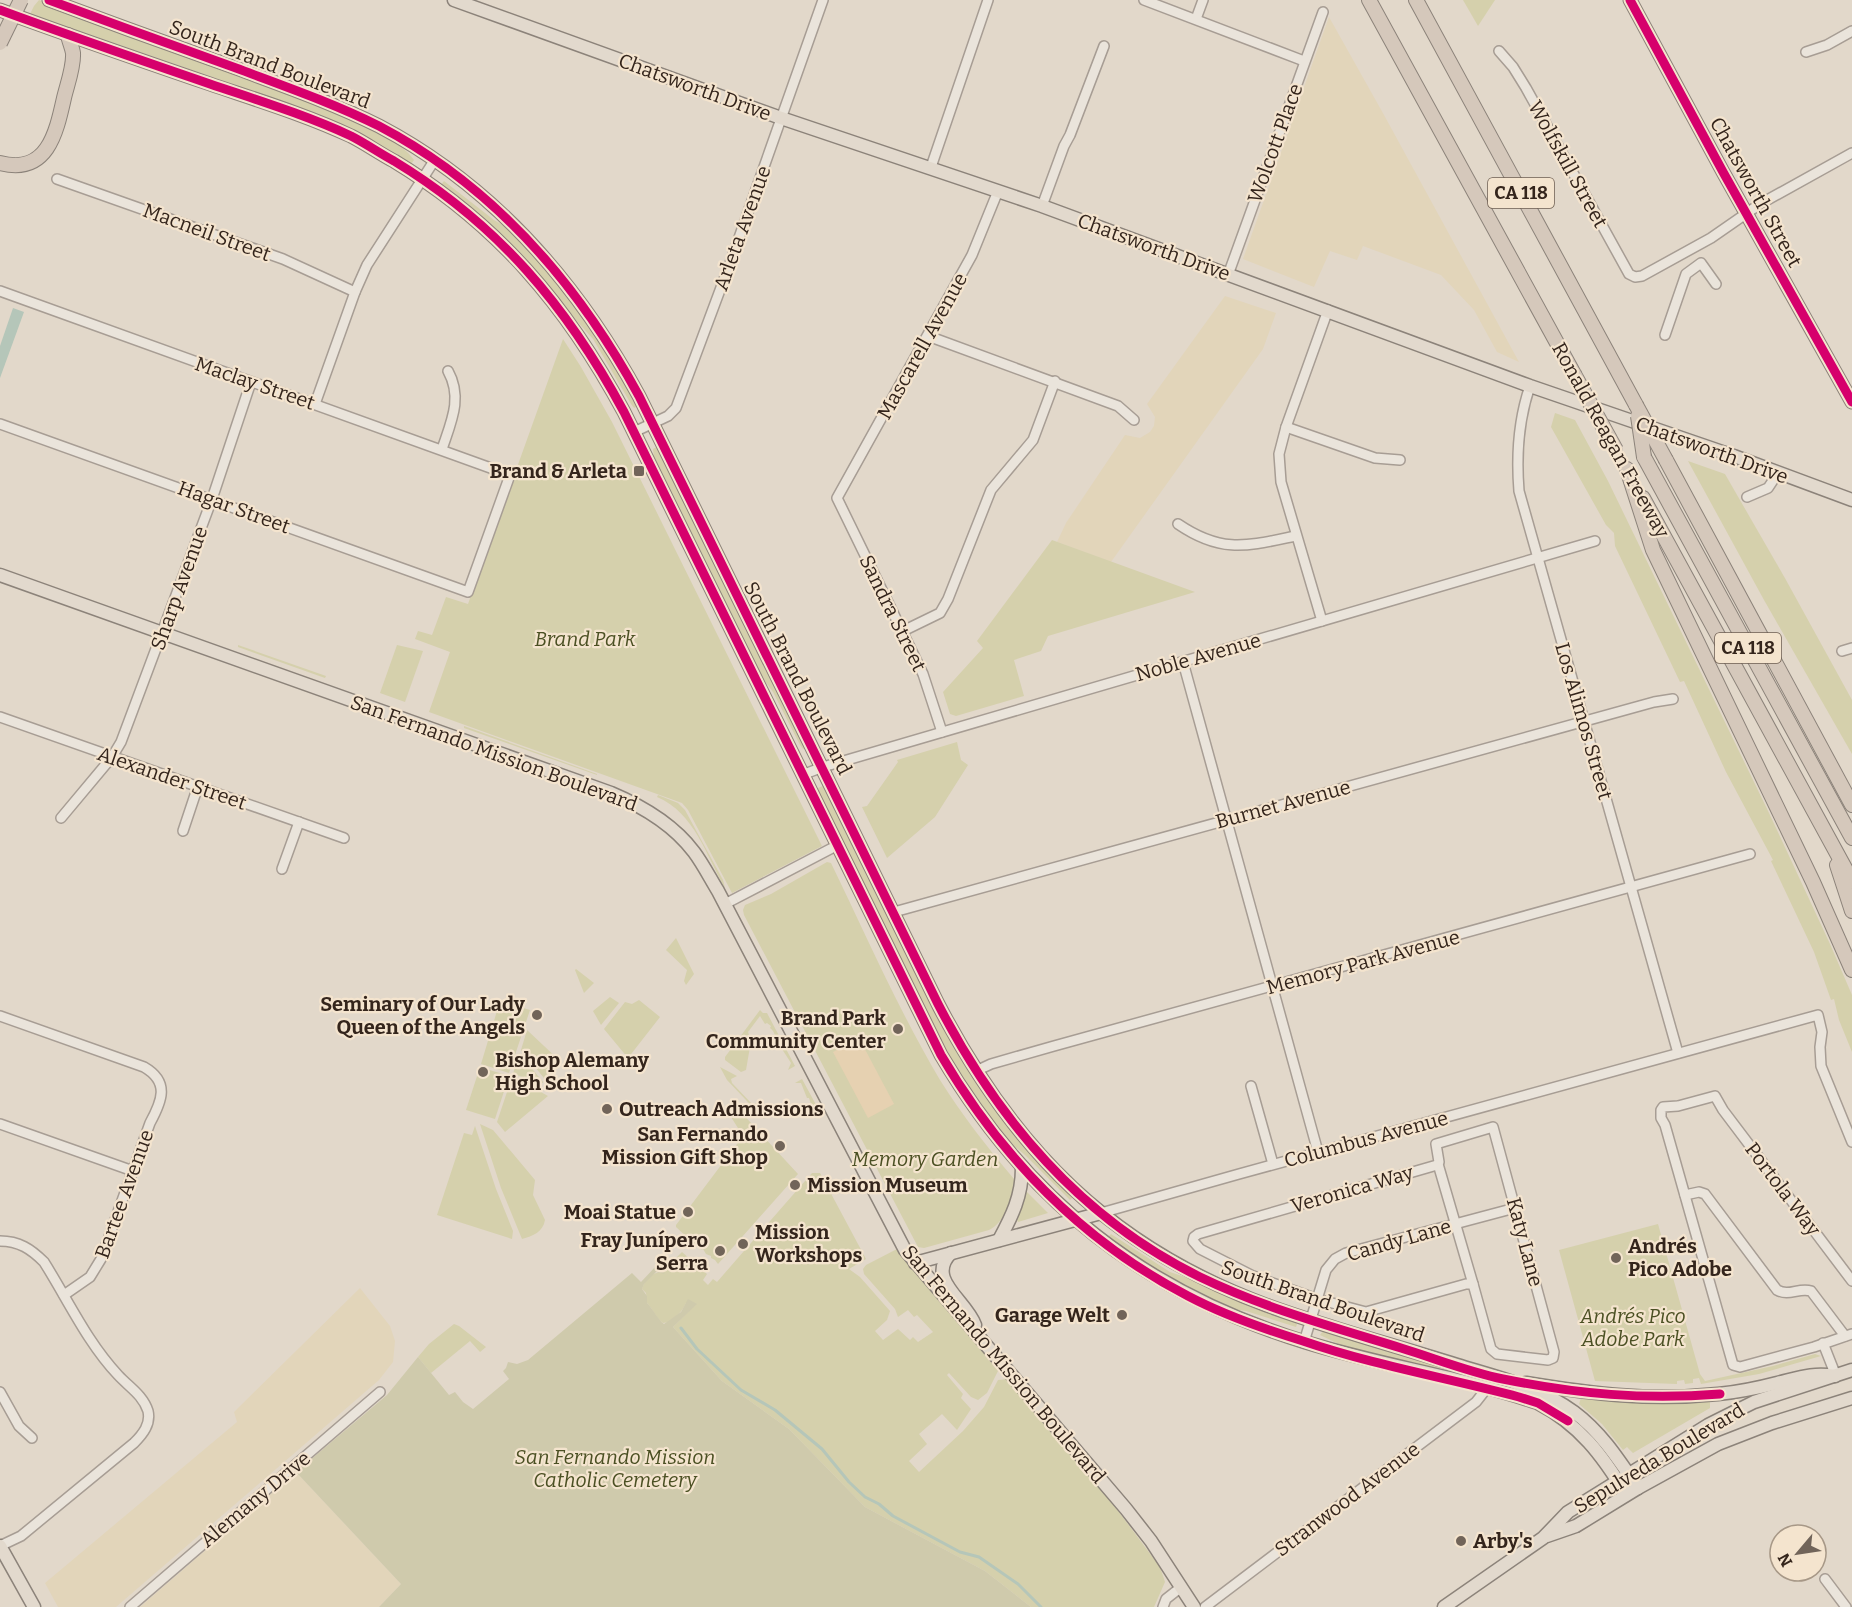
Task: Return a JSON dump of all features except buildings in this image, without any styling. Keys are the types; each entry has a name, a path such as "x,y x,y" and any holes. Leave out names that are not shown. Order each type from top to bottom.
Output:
{"highway":[{"path":"0,43 21,0"},
{"name":"Ronald Reagan Freeway","path":"1369,0 1852,881"},
{"name":"Ronald Reagan Freeway","path":"1416,0 1852,805"},
{"path":"0,163 18,166 29,164 50,146 58,129 73,54 68,35"},
{"name":"CA 118","path":"1636,405 1644,457 1852,838"},
{"path":"1627,469 1653,550 1813,882 1852,970"},
{"name":"CA 118","path":"1657,523 1682,538 1852,851"},
{"path":"1831,843 1852,911"}],"main road":[{"name":"South Brand Boulevard","path":"49,0 291,88 379,126 434,161 497,209 537,249 572,290 614,351 653,424 942,1012 976,1071 1001,1108 1026,1140 1069,1185 1101,1213 1153,1250 1198,1276 1266,1305 1501,1379 1553,1399 1592,1428 1611,1449 1632,1491"},
{"name":"Chatsworth Drive","path":"454,0 781,118 1042,206 1530,386 1852,500"},
{"name":"Chatsworth Street","path":"1630,0 1852,402"},
{"name":"South Brand Boulevard","path":"0,10 282,108 351,136 422,178 473,217 534,277 587,346 634,432 836,846 941,1054 985,1123 1022,1168 1062,1207 1111,1248 1137,1266 1189,1297 1222,1312 1304,1342 1528,1400 1557,1413 1589,1440 1623,1477"},
{"name":"San Fernando Mission Boulevard","path":"0,575 629,800 661,820 692,850 725,904 899,1240 915,1263 1137,1523 1194,1607"},
{"path":"999,1240 1019,1198 1022,1168"},
{"name":"Columbus Avenue","path":"915,1263 1101,1213"},
{"path":"951,1253 942,1267 943,1279 971,1316 980,1338"},
{"path":"1501,1379 1611,1396 1657,1398 1731,1392 1819,1373 1836,1376"},
{"name":"Sepulveda Boulevard","path":"1444,1607 1543,1538 1568,1512 1682,1440 1741,1407 1851,1373"},
{"name":"Sepulveda Boulevard","path":"1543,1538 1576,1526 1702,1451 1747,1432 1852,1398"},
{"path":"0,1546 34,1607"}],"street":[{"name":"Arleta Avenue","path":"634,432 668,416 676,408 823,0"},
{"path":"931,167 988,0"},
{"path":"1144,0 1304,61"},
{"path":"1196,18 1203,0"},
{"name":"Wolcott Place","path":"1228,275 1323,12"},
{"path":"1806,52 1827,45 1852,31"},
{"path":"1042,206 1104,46"},
{"name":"Wolfskill Street","path":"1499,51 1513,67 1526,88 1629,274 1635,277 1642,276 1692,249"},
{"path":"1716,284 1692,249 1746,213 1852,153"},
{"path":"315,404 355,292 376,250 434,161"},
{"name":"Macneil Street","path":"57,179 283,260 355,292"},
{"name":"Mascarell Avenue","path":"837,498 972,255 998,191"},
{"path":"1665,336 1686,274 1701,264"},
{"name":"Maclay Street","path":"0,291 510,475 468,592"},
{"path":"1322,621 1281,482 1279,454 1286,427 1328,310"},
{"path":"928,336 1118,406 1134,420"},
{"path":"442,449 455,410 455,388 448,371"},
{"name":"Sharp Avenue","path":"61,818 112,758 137,701 212,499 251,381"},
{"path":"903,631 940,613 991,490 1033,440 1055,381"},
{"name":"Los Alimos Street","path":"1530,386 1518,438 1517,463 1520,491 1678,1053"},
{"name":"Hagar Street","path":"0,424 468,592"},
{"path":"1286,427 1375,458 1400,460"},
{"path":"1747,497 1768,488 1778,473"},
{"name":"Sandra Street","path":"837,498 923,674 942,732"},
{"path":"1178,524 1196,537 1235,546 1251,546 1296,536"},
{"name":"Noble Avenue","path":"802,775 1595,541"},
{"path":"1183,662 1318,1152"},
{"name":"Burnet Avenue","path":"894,912 1673,699"},
{"name":"Alexander Street","path":"0,717 344,838"},
{"path":"183,831 198,786"},
{"path":"282,869 299,822"},
{"path":"725,904 836,846"},
{"name":"Memory Park Avenue","path":"976,1071 991,1064 1054,1046 1750,854"},
{"name":"Columbus Avenue","path":"1101,1213 1818,1015 1822,1032 1821,1066 1852,1142"},
{"name":"Bartee Avenue","path":"0,1016 144,1067 153,1072 162,1095 98,1266 85,1282 64,1295"},
{"path":"1251,1086 1273,1164"},
{"name":"Portola Way","path":"1685,1195 1661,1118 1661,1110 1667,1106 1678,1106 1715,1096 1723,1110 1852,1281"},
{"path":"0,1124 133,1171"},
{"name":"Veronica Way","path":"1317,1299 1253,1276 1200,1249 1193,1241 1194,1237 1438,1164 1436,1144 1493,1127"},
{"name":"Katy Lane","path":"1473,1284 1491,1349 1497,1354 1548,1360 1553,1358 1554,1352 1493,1127"},
{"path":"1317,1299 1366,1312 1473,1284 1438,1164"},
{"path":"1700,1192 1705,1194 1777,1290 1786,1294 1805,1289 1811,1291 1849,1335 1740,1367 1732,1365 1685,1195 1700,1192"},
{"name":"Candy Lane","path":"1304,1342 1326,1270 1335,1259 1346,1253 1515,1208"},
{"path":"0,1241 18,1243 44,1262 99,1352 118,1376 142,1398 149,1416 145,1430 134,1443 21,1536 0,1546"},
{"path":"1823,1344 1836,1376"},
{"name":"Stranwood Avenue","path":"1205,1607 1476,1402 1487,1389"},
{"path":"0,1392 19,1426 32,1438"},
{"name":"Alemany Drive","path":"130,1607 380,1392"},
{"path":"1828,1583 1846,1607"},
{"path":"1162,1607 1166,1599 1180,1588"}],"shaded area":[{"path":"1329,17 1519,362 1497,352 1474,310 1441,275 1363,246 1357,260 1330,251 1314,287 1243,259"},
{"path":"1225,296 1276,313 1263,349 1111,562 1057,542 1066,523 1125,435 1140,438 1150,432 1154,426 1155,417 1147,404"},
{"path":"13,308 24,312 0,378 0,346"},
{"path":"360,1288 390,1326 395,1341 393,1362 379,1380 116,1607 58,1607 45,1583 237,1422 234,1412"},
{"path":"296,1472 401,1584 379,1607 140,1607"}],"green space":[{"path":"39,0 334,111 370,128 398,145 414,160 411,164 346,129 278,100 30,14"},
{"path":"1463,0 1495,0 1478,26"},
{"path":"444,181 494,220 508,228 533,251 588,320 638,406 634,408 631,404 593,339 539,275 495,228 441,185"},
{"name":"Brand Park","path":"563,339 612,422 822,846 732,893 688,810 682,803 429,712 450,652 415,639 418,631 432,635 446,597 468,604"},
{"path":"1555,413 1575,420 1608,481 1830,944 1852,995 1852,1052 1839,1020 1834,999 1831,1000 1814,952 1771,861 1773,860 1726,772 1684,681 1680,682 1615,546 1614,533 1606,525 1551,427"},
{"path":"658,446 806,748 803,749 800,745 773,692 760,675 654,459 653,449"},
{"path":"1688,461 1725,474 1786,580 1852,700 1852,754 1764,600"},
{"path":"1052,540 1195,592 1048,636 1041,651 1014,660 1024,696 956,716 950,714 943,692 983,648 977,641"},
{"path":"238,645 326,676 325,678 238,647"},
{"path":"397,645 423,651 405,702 380,693"},
{"path":"464,726 597,774 597,775 464,728"},
{"path":"957,742 961,760 968,765 935,817 887,858 862,807 867,806 898,762 897,760"},
{"path":"825,785 957,1050 1020,1141 1070,1193 1073,1197 1070,1200 1008,1141 961,1077 939,1039 819,794 818,788"},
{"path":"658,795 678,803 685,810 723,880 725,888 690,824 670,804 657,797"},
{"name":"Memory Garden","path":"827,862 831,863 897,1000 940,1080 975,1131 1014,1179 1013,1193 1008,1208 1000,1221 989,1230 924,1248 918,1247 744,915 745,905 771,894"},
{"path":"676,938 694,974 686,985 684,981 687,970 666,950"},
{"path":"575,970 594,983 584,993"},
{"path":"610,997 619,1003 601,1025 593,1011"},
{"path":"639,1000 660,1017 628,1058 604,1029 625,1002 632,1004"},
{"path":"500,1001 530,1010 509,1073 481,1064"},
{"path":"760,1010 767,1013 795,1066 788,1070 791,1063 770,1028 771,1026 765,1024 760,1016 748,1032 751,1041 746,1070 741,1072 725,1060"},
{"path":"527,1030 560,1061 544,1078 521,1050"},
{"path":"519,1053 543,1082 543,1083 513,1074"},
{"path":"480,1067 509,1076 495,1119 466,1110"},
{"path":"720,1067 737,1076 731,1079 732,1083 752,1104 760,1103 766,1112 764,1119 727,1080"},
{"path":"512,1077 539,1087 539,1091 548,1096 505,1132 497,1122"},
{"path":"802,1079 821,1114 814,1118 812,1116 816,1116 816,1113 801,1083 795,1083"},
{"path":"739,1110 798,1174 718,1264 676,1225 743,1136 731,1117"},
{"path":"480,1124 493,1130 535,1180 533,1195 545,1220 542,1228 534,1235 522,1239 501,1188"},
{"path":"475,1126 513,1231 512,1239 437,1215 464,1133 472,1135"},
{"path":"812,1173 820,1173 866,1259 849,1269 860,1277 890,1311 887,1320 875,1331 883,1340 898,1329 910,1340 913,1337 918,1342 933,1332 917,1315 914,1317 908,1310 898,1317 895,1309 864,1274 863,1269 866,1265 897,1249 999,1369 987,1393 978,1400 971,1397 949,1373 947,1375 963,1394 961,1398 971,1409 957,1430 942,1414 919,1434 927,1444 909,1461 919,1472 963,1431 984,1407 998,1380 1007,1379 1101,1488 1160,1567 1165,1582 1154,1607 1031,1607 985,1571 865,1507 789,1429 722,1381 673,1327 696,1304 686,1303 676,1316 666,1323 658,1319 647,1303 646,1293 642,1289 650,1277 662,1272 682,1252 707,1274 703,1280 708,1285 713,1279 717,1282"},
{"path":"1026,1191 1048,1213 1018,1222 1016,1218"},
{"name":"Andrés Pico Adobe Park","path":"1658,1224 1700,1374 1705,1381 1815,1354 1821,1356 1759,1374 1701,1384 1699,1378 1693,1379 1693,1383 1685,1384 1684,1380 1677,1381 1677,1384 1595,1381 1559,1250"},
{"path":"1111,1234 1170,1272 1194,1280 1249,1306 1294,1322 1297,1324 1296,1327 1246,1311 1232,1309 1210,1300 1157,1272 1114,1242 1109,1236"},
{"name":"San Fernando Mission Catholic Cemetery","path":"656,1266 665,1274 656,1272 644,1284 642,1289 647,1296 647,1303 664,1324 681,1312 688,1299 697,1304 673,1327 722,1381 789,1429 865,1507 985,1571 1031,1607 379,1607 401,1584 296,1472 387,1395 418,1357 449,1395 455,1392 473,1409 509,1379 503,1371 508,1362 517,1364 528,1360 632,1273 641,1282"},
{"path":"454,1324 486,1347 480,1352 470,1341 431,1373 418,1357 429,1344"},
{"path":"1323,1331 1440,1367 1439,1371 1347,1348 1320,1335"},
{"path":"1581,1398 1653,1404 1710,1401 1710,1408 1633,1453 1627,1447 1623,1450 1602,1424 1579,1404"}],"sand":[{"path":"859,1038 894,1104 868,1118 833,1052"}],"waterway":[{"path":"681,1328 697,1349 741,1390 775,1410 822,1449 849,1482 865,1497 879,1504 893,1516 960,1552 979,1557 1018,1584 1041,1607"}],"cycle path":[{"path":"49,0 290,88 379,126 420,150 495,208 560,277 589,315 639,396 938,1004 962,1047 987,1087 1046,1162 1117,1226 1157,1253 1224,1288 1299,1316 1464,1369 1503,1379 1584,1392 1637,1396 1720,1394"},
{"path":"1630,0 1852,402"},
{"path":"0,10 281,108 351,136 394,161 466,212 527,270 579,337 624,412 941,1055 964,1092 1018,1162 1079,1222 1149,1274 1188,1296 1230,1315 1329,1350 1519,1397 1538,1403 1568,1421"}],"place":[{"name":"Brand & Arleta","path":"639,471"},
{"name":"Seminary of Our Lady Queen of the Angels","path":"537,1015"},
{"name":"Brand Park Community Center","path":"898,1029"},
{"name":"Bishop Alemany High School","path":"483,1072"},
{"name":"Outreach Admissions","path":"607,1109"},
{"name":"San Fernando Mission Gift Shop","path":"780,1146"},
{"name":"Mission Museum","path":"795,1185"},
{"name":"Moai Statue","path":"688,1212"},
{"name":"Mission Workshops","path":"743,1244"},
{"name":"Fray Junípero Serra","path":"720,1251"},
{"name":"Andrés Pico Adobe","path":"1616,1258"},
{"name":"Garage Welt","path":"1122,1315"},
{"name":"Arby's","path":"1461,1541"}]}
